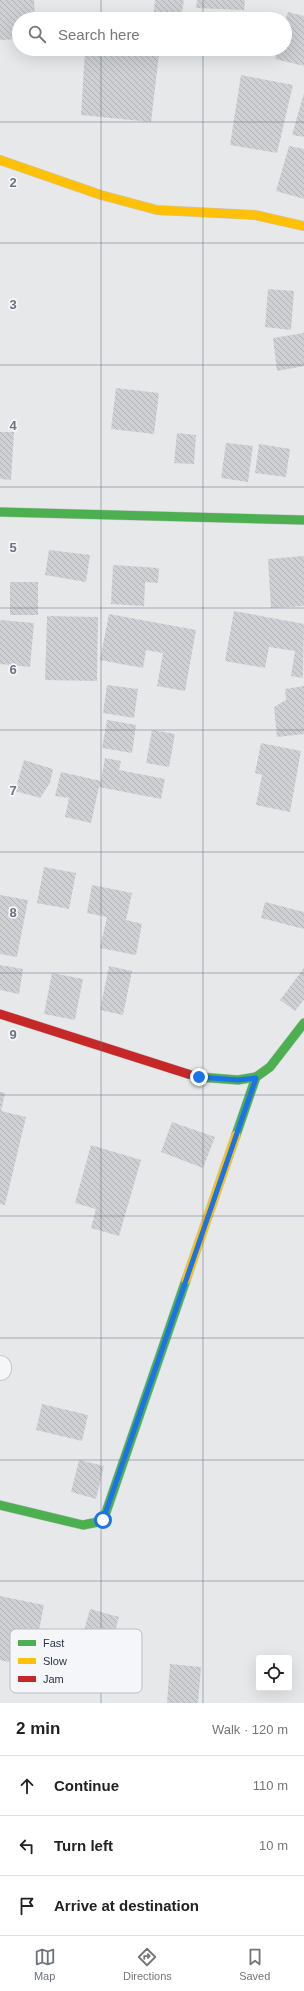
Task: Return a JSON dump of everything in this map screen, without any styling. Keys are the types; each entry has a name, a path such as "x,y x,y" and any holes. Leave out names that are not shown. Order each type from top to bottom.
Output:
{"street":[{"path":"0,160 101,195 157,210 254,215 304,226"},
{"path":"0,512 304,520"},
{"path":"0,1014 199,1077 238,1080 256,1078 270,1067 304,1023"},
{"path":"0,1506 83,1525 103,1520 256,1078"}],"building":[{"path":"0,0 34,0 35,12 12,12 12,39 0,40"},
{"path":"155,0 184,0 182,12 154,12"},
{"path":"197,0 245,0 244,10 196,8"},
{"path":"292,13 304,16 304,66 275,59 276,56 292,56"},
{"path":"85,56 159,56 151,122 81,115"},
{"path":"241,75 293,85 277,153 230,145"},
{"path":"304,93 304,137 292,135"},
{"path":"289,146 304,149 304,199 276,191"},
{"path":"268,289 294,291 291,330 265,327"},
{"path":"304,333 304,366 277,371 273,338"},
{"path":"116,388 159,393 154,434 111,429"},
{"path":"0,432 14,432 11,480 0,479"},
{"path":"177,433 196,435 194,464 174,463"},
{"path":"226,443 253,446 248,482 221,478"},
{"path":"259,444 290,449 286,477 255,473"},
{"path":"49,550 90,555 86,582 45,575"},
{"path":"304,556 304,606 271,608 268,559"},
{"path":"113,565 159,568 158,583 145,582 144,606 111,604"},
{"path":"10,582 38,582 38,615 10,615"},
{"path":"234,611 304,624 303,678 291,676 295,651 269,647 265,668 225,661"},
{"path":"109,614 196,630 185,691 157,686 163,653 146,650 143,668 100,660"},
{"path":"47,616 98,617 97,681 45,680"},
{"path":"0,620 34,623 30,667 0,664"},
{"path":"107,685 138,689 134,718 103,713"},
{"path":"304,686 304,734 277,737 274,707 286,700 285,689"},
{"path":"107,720 136,725 132,753 102,748"},
{"path":"152,730 175,734 169,767 146,763"},
{"path":"261,743 301,751 290,812 256,805 262,775 255,773"},
{"path":"105,758 121,761 119,770 165,779 161,799 99,787 91,823 65,817 69,798 55,796 61,772 101,781"},
{"path":"24,760 53,769 50,783 40,798 15,791"},
{"path":"44,867 76,873 69,909 37,903"},
{"path":"92,885 132,893 126,920 142,924 136,955 100,948 107,917 87,913"},
{"path":"0,895 28,900 17,957 0,954"},
{"path":"265,902 304,912 304,929 261,918"},
{"path":"0,965 23,969 19,994 0,990"},
{"path":"109,966 132,971 123,1015 100,1010"},
{"path":"304,968 304,1000 295,1011 280,1000"},
{"path":"52,973 83,979 75,1020 44,1014"},
{"path":"0,1092 5,1093 1,1111 26,1117 5,1205 0,1204"},
{"path":"172,1122 215,1137 203,1168 161,1152"},
{"path":"91,1145 141,1160 119,1236 91,1228 96,1209 75,1203"},
{"path":"42,1404 88,1415 82,1441 36,1430"},
{"path":"79,1460 104,1466 96,1499 71,1492"},
{"path":"0,1596 44,1605 39,1629 10,1629 10,1662 0,1660"},
{"path":"90,1609 119,1617 116,1629 84,1629"},
{"path":"170,1664 201,1667 198,1703 167,1703"}],"traffic: fast":[{"path":"0,512 304,520"},
{"path":"188,1074 199,1077 238,1080 256,1077 270,1067 304,1023"},
{"path":"236,1135 256,1077"},
{"path":"0,1505 83,1525 103,1521 186,1280"}],"traffic: slow":[{"path":"0,160 101,195 157,210 255,215 304,226"},
{"path":"186,1280 236,1135"}],"traffic: jam":[{"path":"0,1014 188,1074"}],"route":[{"path":"103,1520 256,1078 238,1080 199,1077"}]}
